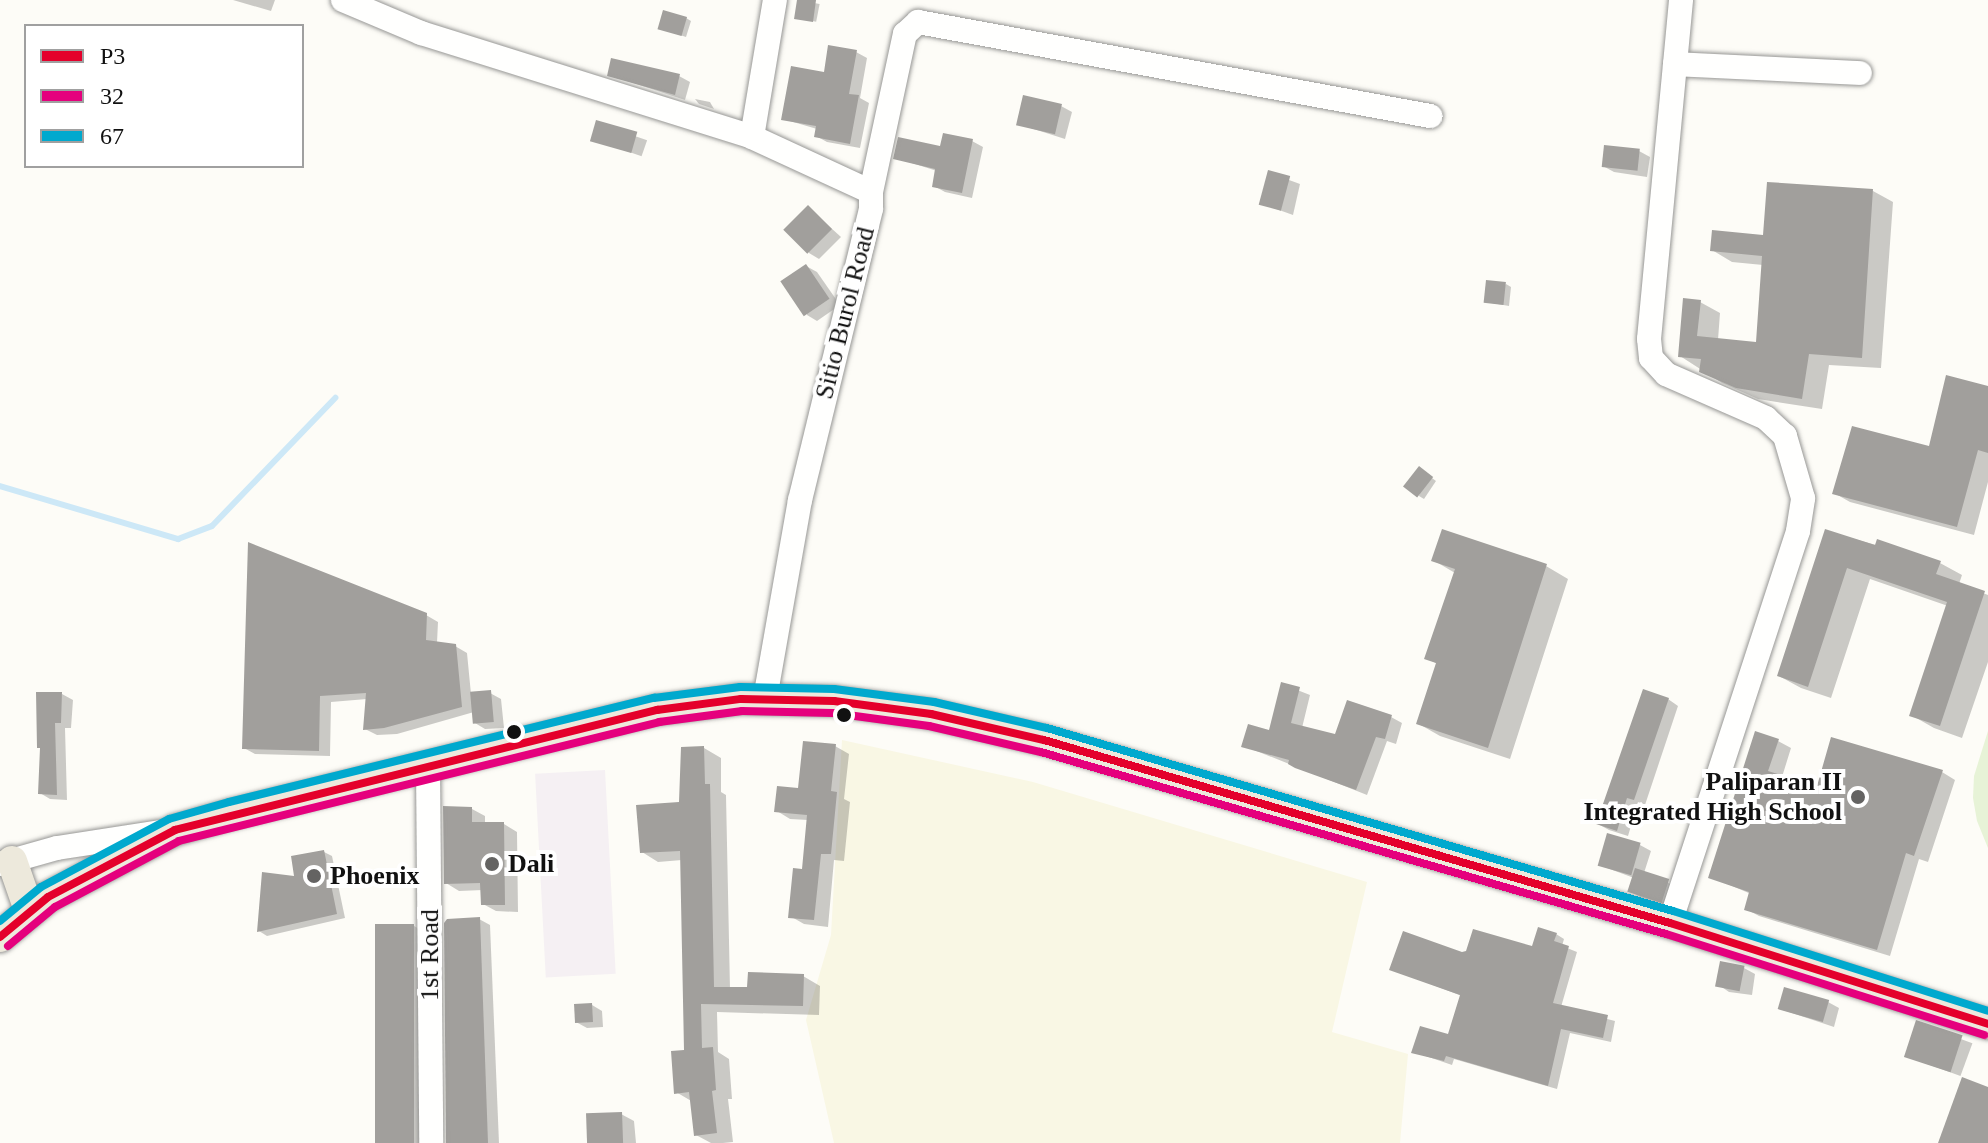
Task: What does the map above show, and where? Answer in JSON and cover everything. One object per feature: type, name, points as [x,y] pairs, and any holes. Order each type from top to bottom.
[{"type":"main road","points":[[0,937],[29,910],[175,830],[657,710],[765,699],[834,701],[931,714],[1044,740],[1670,923],[1988,1024]]},
{"type":"main road","points":[[6,862],[29,910]]},
{"type":"street","name":"Sitio Burol Road","points":[[343,0],[421,33],[752,137],[871,192],[871,209],[800,500],[765,699]]},
{"type":"street","points":[[752,137],[775,0]]},
{"type":"street","points":[[1670,923],[1794,545],[1803,498],[1785,436],[1766,418],[1666,374],[1651,358],[1649,339],[1681,0]]},
{"type":"street","points":[[871,192],[905,34],[918,22],[1430,116]]},
{"type":"street","points":[[1675,64],[1860,73]]},
{"type":"street","name":"1st Road","points":[[428,767],[431,1143]]},
{"type":"street","points":[[6,862],[57,848],[175,830]]},
{"type":"shaded area","points":[[842,740],[1033,782],[1367,882],[1332,1032],[1408,1054],[1400,1143],[834,1143],[806,1020],[831,935]]},
{"type":"shaded area","points":[[605,770],[616,974],[546,977],[535,774]]},
{"type":"green space","points":[[1988,731],[1988,848],[1977,821],[1973,798],[1974,776]]},
{"type":"building","points":[[797,0],[816,0],[813,22],[794,19]]},
{"type":"building","points":[[663,10],[687,17],[682,36],[657,29]]},
{"type":"building","points":[[828,45],[857,50],[849,94],[859,95],[850,144],[814,137],[816,126],[781,120],[791,66],[824,72]]},
{"type":"building","points":[[611,58],[680,74],[675,95],[607,76]]},
{"type":"building","points":[[1023,95],[1062,104],[1055,134],[1016,125]]},
{"type":"building","points":[[596,120],[637,132],[631,153],[590,141]]},
{"type":"building","points":[[943,133],[973,139],[962,193],[932,187],[935,169],[893,159],[898,137],[940,146]]},
{"type":"building","points":[[1604,145],[1640,149],[1638,171],[1602,167]]},
{"type":"building","points":[[1268,170],[1290,176],[1281,211],[1259,205]]},
{"type":"building","points":[[1767,182],[1873,189],[1862,358],[1809,354],[1802,399],[1736,388],[1699,372],[1701,359],[1678,357],[1683,298],[1701,300],[1697,336],[1756,342],[1762,256],[1710,251],[1712,230],[1763,235]]},
{"type":"building","points":[[808,205],[832,229],[807,254],[783,230]]},
{"type":"building","points":[[806,264],[829,299],[804,316],[780,281]]},
{"type":"building","points":[[1486,280],[1506,282],[1503,305],[1484,303]]},
{"type":"building","points":[[1946,375],[1988,386],[1988,453],[1978,450],[1957,527],[1832,494],[1852,426],[1929,446]]},
{"type":"building","points":[[1419,466],[1433,477],[1417,498],[1403,486]]},
{"type":"building","points":[[1442,529],[1547,564],[1488,748],[1416,724],[1436,663],[1424,659],[1455,569],[1431,561]]},
{"type":"building","points":[[1825,529],[1875,545],[1877,539],[1941,561],[1936,574],[1985,591],[1940,726],[1909,716],[1947,602],[1847,568],[1808,687],[1777,676]]},
{"type":"building","points":[[248,542],[427,613],[426,640],[456,644],[462,707],[384,728],[363,730],[366,693],[320,696],[319,751],[242,749]]},
{"type":"building","points":[[1281,682],[1300,687],[1291,723],[1335,734],[1347,700],[1392,715],[1385,739],[1376,737],[1356,790],[1295,768],[1288,764],[1289,760],[1241,747],[1248,724],[1269,730]]},
{"type":"building","points":[[1643,689],[1669,698],[1634,800],[1627,798],[1617,831],[1596,824]]},
{"type":"building","points":[[491,690],[494,722],[473,724],[470,692]]},
{"type":"building","points":[[36,692],[62,692],[61,723],[55,723],[57,795],[38,794],[40,748],[37,748]]},
{"type":"building","points":[[1755,731],[1779,739],[1768,771],[1817,786],[1831,737],[1943,770],[1914,856],[1906,853],[1877,950],[1744,910],[1749,892],[1708,878]]},
{"type":"building","points":[[803,741],[836,744],[831,791],[837,792],[831,854],[821,854],[814,920],[788,918],[793,868],[802,869],[807,815],[774,812],[777,786],[798,788]]},
{"type":"building","points":[[704,746],[705,784],[710,784],[714,987],[747,987],[748,972],[804,974],[803,1006],[701,1004],[702,1048],[713,1047],[716,1090],[712,1091],[717,1133],[694,1136],[689,1092],[674,1094],[671,1051],[684,1050],[680,851],[640,853],[636,805],[679,802],[681,747]]},
{"type":"building","points":[[443,806],[472,807],[472,822],[504,822],[505,905],[481,905],[480,883],[444,884]]},
{"type":"building","points":[[1607,833],[1641,843],[1631,875],[1598,866]]},
{"type":"building","points":[[324,850],[337,914],[257,932],[262,872],[294,876],[291,856]]},
{"type":"building","points":[[1635,868],[1669,879],[1662,903],[1627,892]]},
{"type":"building","points":[[480,917],[488,1143],[446,1143],[444,923],[447,919]]},
{"type":"building","points":[[375,924],[414,924],[414,1143],[375,1143]]},
{"type":"building","points":[[1538,927],[1557,933],[1554,941],[1569,946],[1553,1003],[1608,1015],[1603,1038],[1561,1029],[1548,1086],[1446,1056],[1444,1061],[1411,1053],[1420,1026],[1448,1034],[1460,995],[1389,970],[1403,931],[1462,952],[1466,951],[1473,929],[1532,946]]},
{"type":"building","points":[[1720,961],[1745,966],[1740,991],[1715,987]]},
{"type":"building","points":[[1784,987],[1829,1000],[1823,1022],[1778,1009]]},
{"type":"building","points":[[592,1003],[593,1022],[575,1023],[574,1004]]},
{"type":"building","points":[[1916,1020],[1963,1035],[1951,1072],[1904,1057]]},
{"type":"building","points":[[1962,1077],[1988,1087],[1988,1143],[1938,1143]]},
{"type":"building","points":[[622,1112],[623,1143],[587,1143],[586,1113]]},
{"type":"waterway","points":[[0,486],[178,539],[212,526],[335,398]]},
{"type":"transit line","name":"67","points":[[0,921],[41,887],[169,819],[229,802],[654,698],[740,687],[834,689],[934,702],[1047,728],[1673,911],[1988,1011]]},
{"type":"transit line","name":"P3","points":[[0,937],[48,897],[175,830],[657,710],[741,699],[834,701],[931,714],[1044,740],[1670,923],[1988,1024]]},
{"type":"transit line","name":"32","points":[[8,946],[55,907],[179,841],[659,722],[742,711],[833,713],[929,726],[1041,752],[1666,934],[1984,1035]]},
{"type":"place","name":"Paliparan II Integrated High School","points":[[1858,797]]},
{"type":"place","name":"Dali","points":[[492,864]]},
{"type":"place","name":"Phoenix","points":[[314,876]]}]
